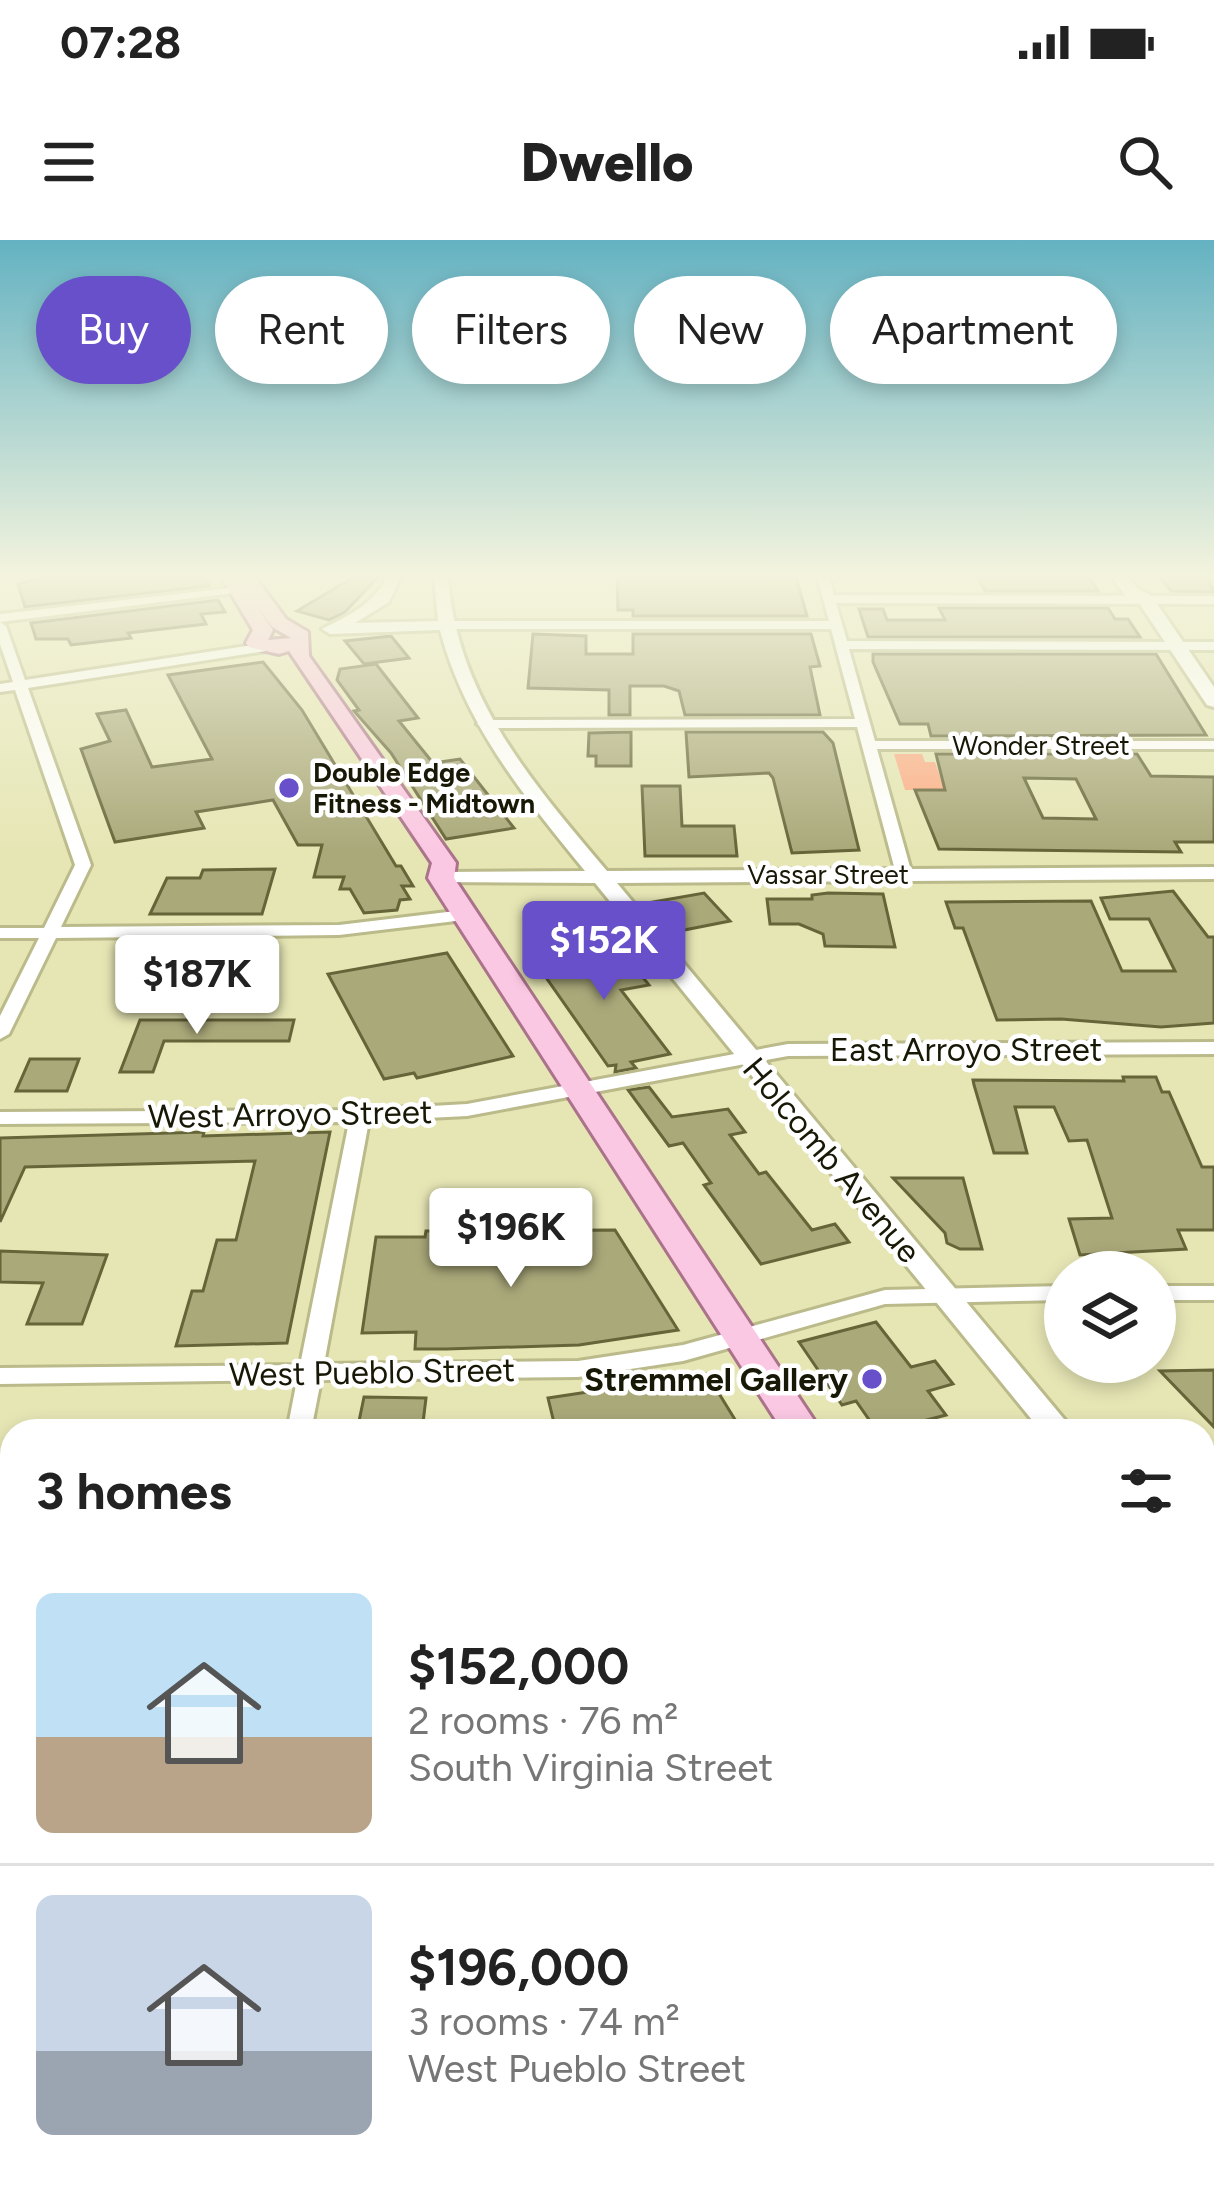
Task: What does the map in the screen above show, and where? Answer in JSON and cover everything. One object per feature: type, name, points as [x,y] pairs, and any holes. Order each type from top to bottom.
[{"type":"main road","points":[[291,668],[419,867],[441,878],[794,1419]]},
{"type":"main road","points":[[307,668],[443,863],[441,878]]},
{"type":"main road","points":[[1192,668],[1214,700]]},
{"type":"street","points":[[0,1034],[83,865],[15,668]]},
{"type":"street","points":[[0,688],[127,668]]},
{"type":"street","name":"Holcomb Avenue","points":[[463,668],[484,724],[518,778],[1048,1419]]},
{"type":"street","points":[[847,668],[904,874]]},
{"type":"street","points":[[484,724],[863,723]]},
{"type":"street","name":"Wonder Street","points":[[869,745],[1214,745]]},
{"type":"street","name":"Vassar Street","points":[[441,878],[1214,873]]},
{"type":"street","points":[[0,933],[339,930],[464,915]]},
{"type":"street","name":"East Arroyo Street","points":[[578,1091],[788,1050],[1214,1048]]},
{"type":"street","name":"West Arroyo Street","points":[[0,1118],[360,1116],[467,1110],[578,1091]]},
{"type":"street","points":[[300,1419],[360,1116]]},
{"type":"street","name":"West Pueblo Street","points":[[0,1376],[598,1367],[667,1356],[885,1297],[1044,1293]]},
{"type":"street","points":[[1176,1293],[1214,1293]]},
{"type":"shaded area","points":[[894,754],[922,754],[925,762],[935,762],[948,801],[922,790],[905,790]]},
{"type":"building","points":[[268,668],[302,710],[396,866],[401,866],[413,886],[402,886],[410,899],[400,900],[397,910],[364,913],[350,889],[340,889],[344,877],[314,877],[322,845],[298,845],[273,800],[196,812],[204,828],[115,842],[81,749],[110,741],[97,714],[126,710],[152,767],[212,759],[168,675]]},
{"type":"building","points":[[379,668],[418,718],[399,721],[433,763],[460,759],[514,828],[446,839],[391,753],[354,711],[359,710],[337,680],[340,669]]},
{"type":"building","points":[[530,668],[810,668],[820,715],[685,715],[679,691],[630,686],[630,715],[609,715],[609,690],[528,688]]},
{"type":"building","points":[[876,668],[1165,668],[1206,735],[931,736],[928,724],[900,724]]},
{"type":"building","points":[[631,732],[631,766],[596,766],[596,756],[588,756],[589,733]]},
{"type":"building","points":[[686,732],[823,732],[833,743],[859,850],[792,853],[769,773],[689,777]]},
{"type":"building","points":[[936,754],[1137,754],[1151,776],[1214,777],[1214,842],[1175,842],[1181,852],[939,849],[915,790],[945,790]],"holes":[[[1024,778],[1076,779],[1096,819],[1043,818]]]},
{"type":"building","points":[[642,786],[680,786],[682,826],[734,826],[737,856],[645,856]]},
{"type":"building","points":[[275,869],[262,914],[150,914],[167,878],[200,878],[203,870]]},
{"type":"building","points":[[1173,891],[1208,937],[1214,937],[1214,1023],[1161,1027],[1061,1019],[997,1020],[963,928],[955,928],[946,902],[1091,901],[1122,971],[1175,971],[1149,919],[1110,919],[1101,898]]},
{"type":"building","points":[[704,893],[730,921],[679,931],[653,902]]},
{"type":"building","points":[[883,894],[895,947],[825,946],[823,934],[799,924],[770,924],[767,899],[812,899],[812,895]]},
{"type":"building","points":[[605,943],[616,957],[625,955],[649,985],[621,990],[670,1054],[631,1062],[636,1068],[615,1072],[616,1065],[608,1066],[538,966],[548,964],[541,955]]},
{"type":"building","points":[[447,953],[513,1056],[417,1078],[414,1073],[384,1079],[328,974]]},
{"type":"building","points":[[140,1020],[294,1020],[289,1041],[164,1041],[153,1072],[120,1072]]},
{"type":"building","points":[[30,1059],[79,1059],[67,1091],[16,1091]]},
{"type":"building","points":[[1123,1077],[1156,1077],[1162,1092],[1169,1092],[1202,1167],[1214,1167],[1214,1230],[1178,1230],[1186,1249],[1079,1251],[1069,1219],[1112,1218],[1087,1140],[1069,1141],[1054,1107],[1015,1107],[1027,1153],[994,1153],[973,1080],[1124,1081]]},
{"type":"building","points":[[649,1087],[672,1117],[728,1109],[745,1132],[730,1135],[759,1174],[766,1172],[812,1230],[835,1224],[849,1242],[761,1264],[704,1185],[711,1183],[683,1143],[669,1146],[628,1090]]},
{"type":"building","points":[[204,1132],[203,1136],[330,1132],[287,1343],[176,1346],[192,1291],[203,1291],[217,1240],[236,1240],[255,1161],[25,1167],[0,1222],[0,1138]]},
{"type":"building","points":[[893,1178],[963,1178],[982,1249],[960,1249],[947,1243],[945,1233]]},
{"type":"building","points":[[615,1230],[678,1330],[579,1345],[446,1349],[415,1349],[416,1332],[362,1333],[376,1237],[425,1237],[426,1231]]},
{"type":"building","points":[[0,1251],[107,1255],[82,1324],[27,1324],[43,1283],[0,1282]]},
{"type":"building","name":"Stremmel Gallery","points":[[876,1322],[911,1367],[935,1361],[953,1384],[928,1391],[946,1415],[869,1419],[856,1401],[842,1405],[799,1342]]},
{"type":"building","points":[[1214,1370],[1214,1419],[1206,1419],[1172,1383],[1176,1383],[1176,1371]]},
{"type":"building","points":[[707,1374],[735,1419],[553,1419],[548,1398]]},
{"type":"building","points":[[364,1397],[426,1398],[423,1419],[359,1419]]},
{"type":"place","name":"Double Edge Fitness - Midtown","points":[[289,788]]},
{"type":"place","name":"Stremmel Gallery","points":[[872,1379]]}]
